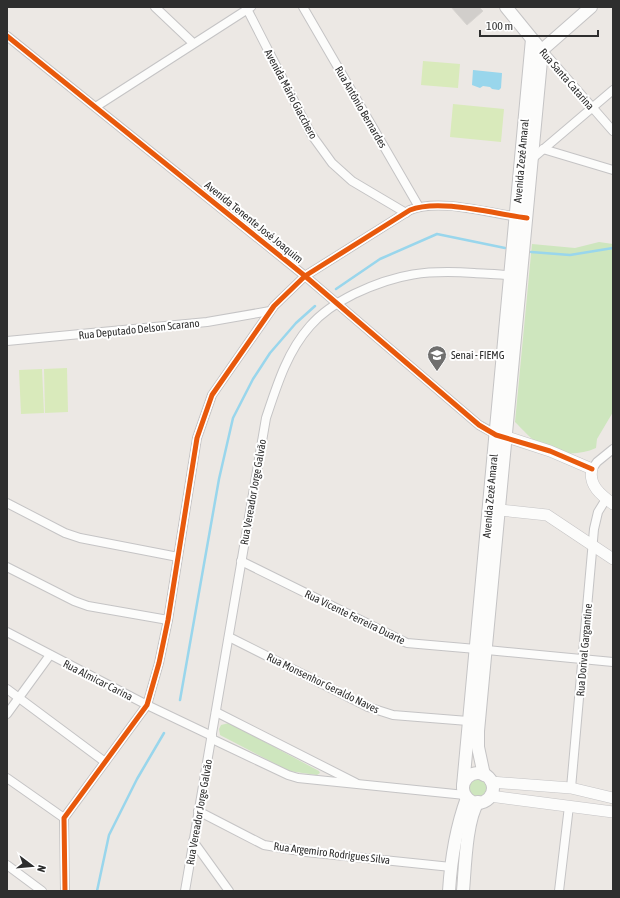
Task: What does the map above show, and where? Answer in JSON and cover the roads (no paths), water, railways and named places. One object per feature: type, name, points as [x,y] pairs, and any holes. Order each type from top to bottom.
[{"type":"main road","name":"Rua Santa Catarina","points":[[506,7],[542,50]]},
{"type":"main road","points":[[542,50],[591,7]]},
{"type":"main road","name":"Avenida Zezé Amaral","points":[[463,891],[469,830],[475,807],[468,795],[468,721],[481,650],[500,510],[501,436],[521,218],[532,39]]},
{"type":"main road","name":"Avenida Zezé Amaral","points":[[521,218],[533,158],[542,50]]},
{"type":"main road","name":"Avenida Zezé Amaral","points":[[490,796],[492,791],[478,747],[478,731],[489,504],[501,436]]},
{"type":"main road","points":[[489,504],[500,510]]},
{"type":"main road","name":"Avenida Zezé Amaral","points":[[449,891],[451,867],[460,817],[468,795],[469,776],[479,773],[488,778]]},
{"type":"main road","points":[[468,795],[484,801],[490,796]]},
{"type":"street","points":[[154,7],[193,43]]},
{"type":"street","name":"Rua Antônio Bernardes","points":[[304,7],[419,206]]},
{"type":"street","points":[[97,106],[248,8]]},
{"type":"street","name":"Avenida Mário Giacchero","points":[[248,8],[310,134],[332,163],[352,181],[406,212]]},
{"type":"street","name":"Avenida Tenente José Joaquim","points":[[7,36],[97,106],[305,276],[479,425],[501,436]]},
{"type":"street","name":"Rua Santa Catarina","points":[[542,50],[613,132]]},
{"type":"street","points":[[533,158],[613,90]]},
{"type":"street","points":[[543,149],[613,170]]},
{"type":"street","points":[[65,891],[64,818],[147,705],[160,663],[197,438],[212,395],[270,312],[305,276],[406,212],[419,206],[442,205],[521,218]]},
{"type":"street","name":"Rua Vereador Jorge Galvão","points":[[185,891],[266,418],[285,362],[310,325],[337,303],[373,285],[400,276],[445,271],[516,276]]},
{"type":"street","name":"Rua Deputado Delson Scarano","points":[[7,341],[207,322],[270,312]]},
{"type":"street","points":[[501,436],[550,451],[592,469]]},
{"type":"street","points":[[609,502],[591,481],[592,469],[597,462],[613,449]]},
{"type":"street","name":"Rua Dorival Gargantine","points":[[571,788],[593,545],[598,512],[609,502]]},
{"type":"street","points":[[7,503],[65,533],[80,538],[178,557]]},
{"type":"street","points":[[500,510],[547,515],[613,559]]},
{"type":"street","name":"Rua Vicente Ferreira Duarte","points":[[241,561],[407,643],[613,662]]},
{"type":"street","points":[[7,568],[74,602],[126,614],[168,620]]},
{"type":"street","name":"Rua Almicar Carina","points":[[7,632],[147,705],[288,775],[311,780],[468,795]]},
{"type":"street","name":"Rua Monsenhor Geraldo Naves","points":[[229,638],[368,707],[393,715],[468,721]]},
{"type":"street","points":[[7,714],[50,655]]},
{"type":"street","points":[[7,689],[105,762]]},
{"type":"street","name":"Rua Almicar Carina","points":[[216,712],[360,785]]},
{"type":"street","points":[[7,778],[64,818]]},
{"type":"street","points":[[488,778],[571,788],[613,798]]},
{"type":"street","points":[[490,796],[613,812]]},
{"type":"street","points":[[559,891],[569,806]]},
{"type":"street","name":"Rua Argemiro Rodrigues Silva","points":[[198,811],[264,845],[306,852],[451,867]]},
{"type":"street","points":[[193,841],[228,891]]},
{"type":"street","points":[[7,865],[42,891]]},
{"type":"water","points":[[473,70],[502,73],[501,88],[499,90],[483,86],[480,88],[472,85]]},
{"type":"waterway","points":[[336,289],[380,259],[437,234],[505,248]]},
{"type":"waterway","points":[[531,252],[570,255],[613,248]]},
{"type":"waterway","points":[[180,700],[219,479],[233,418],[253,379],[270,353],[296,323],[315,306]]},
{"type":"waterway","points":[[97,891],[109,835],[137,779],[164,733]]},
{"type":"place","name":"Senai - FIEMG","points":[[437,372]]}]
